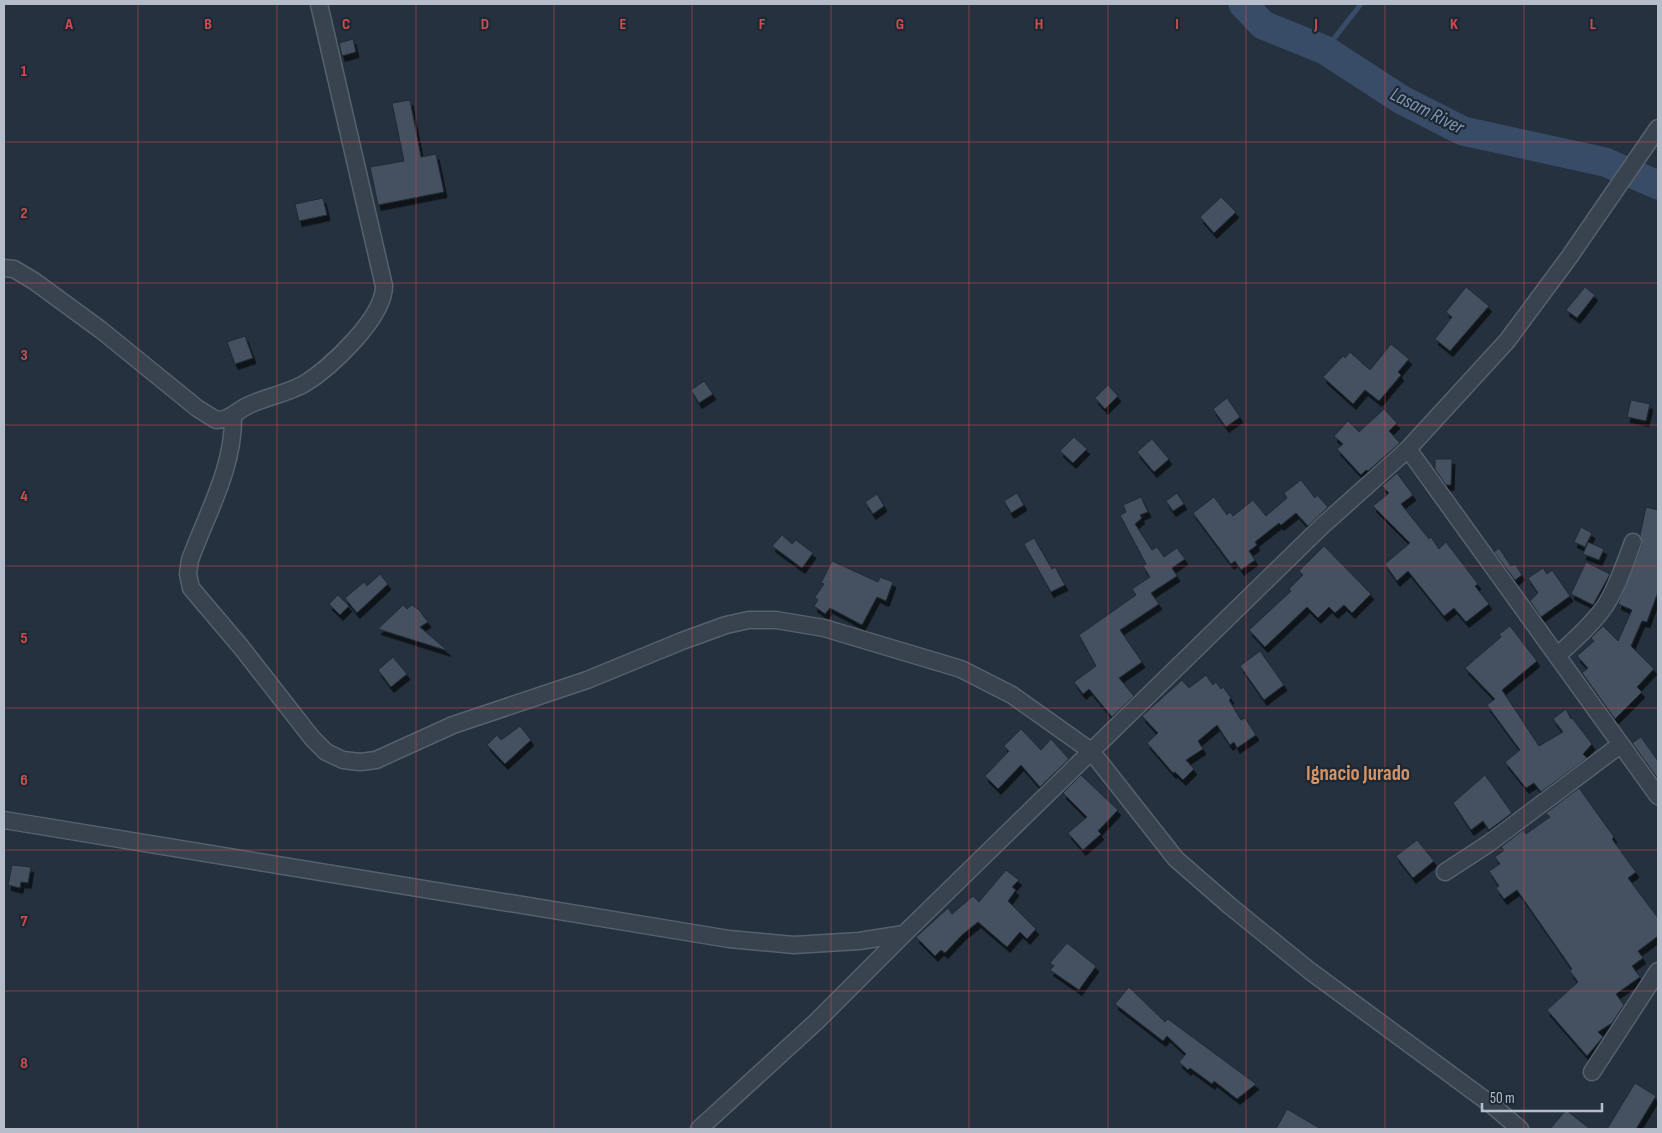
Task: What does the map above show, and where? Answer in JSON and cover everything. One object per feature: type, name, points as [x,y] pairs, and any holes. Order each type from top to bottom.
[{"type":"street","points":[[4,268],[14,269],[72,308],[197,408],[216,420],[233,416],[245,407],[302,385],[321,372],[368,324],[384,295],[382,270],[352,151],[319,4]]},
{"type":"street","points":[[699,1129],[818,1021],[904,934],[1322,526],[1408,449],[1507,341],[1570,256],[1658,128]]},
{"type":"street","points":[[233,416],[231,451],[190,560],[188,574],[191,588],[241,646],[312,738],[326,752],[343,760],[360,762],[376,760],[462,722],[587,680],[691,638],[749,620],[776,620],[824,628],[961,670],[1012,695],[1091,751],[1176,859],[1310,971],[1485,1099],[1520,1129]]},
{"type":"street","points":[[1408,449],[1658,796]]},
{"type":"street","points":[[1557,656],[1583,632],[1605,606],[1618,581],[1633,542]]},
{"type":"street","points":[[1445,872],[1488,844],[1620,745]]},
{"type":"street","points":[[4,820],[729,939],[794,944],[859,941],[904,934]]},
{"type":"street","points":[[1592,1072],[1658,972]]},
{"type":"building","points":[[353,39],[356,52],[342,56],[339,43]]},
{"type":"building","points":[[410,100],[421,157],[436,154],[444,192],[378,205],[370,167],[404,161],[392,103]]},
{"type":"building","points":[[1221,197],[1236,212],[1214,233],[1200,217]]},
{"type":"building","points":[[323,198],[327,215],[299,221],[295,204]]},
{"type":"building","points":[[1466,287],[1489,306],[1450,351],[1435,339],[1452,317],[1446,312]]},
{"type":"building","points":[[1585,287],[1595,295],[1577,318],[1566,310]]},
{"type":"building","points":[[245,336],[253,358],[235,364],[227,342]]},
{"type":"building","points":[[1391,344],[1409,359],[1398,372],[1401,375],[1379,401],[1365,390],[1353,404],[1323,377],[1343,356],[1345,358],[1350,352],[1370,370]]},
{"type":"building","points":[[704,381],[713,394],[699,403],[691,390]]},
{"type":"building","points":[[1108,385],[1118,396],[1105,409],[1095,398]]},
{"type":"building","points":[[1227,398],[1240,417],[1226,427],[1213,409]]},
{"type":"building","points":[[1631,400],[1650,404],[1646,421],[1627,417]]},
{"type":"building","points":[[1384,409],[1397,423],[1389,431],[1400,443],[1361,475],[1337,449],[1343,444],[1334,436],[1348,421],[1359,432]]},
{"type":"building","points":[[1074,437],[1087,449],[1073,463],[1060,451]]},
{"type":"building","points":[[1152,439],[1169,459],[1154,472],[1137,452]]},
{"type":"building","points":[[1435,459],[1452,459],[1451,485],[1446,485],[1435,469]]},
{"type":"building","points":[[1397,473],[1413,495],[1401,504],[1429,539],[1431,537],[1439,549],[1446,542],[1478,584],[1475,586],[1489,604],[1466,622],[1454,608],[1444,616],[1408,571],[1397,581],[1385,564],[1410,543],[1373,506],[1389,493],[1382,486]]},
{"type":"building","points":[[1301,480],[1315,498],[1317,495],[1328,507],[1308,526],[1296,513],[1281,525],[1279,523],[1255,542],[1257,545],[1249,551],[1255,560],[1241,570],[1235,561],[1231,564],[1193,513],[1214,497],[1227,515],[1230,512],[1233,516],[1253,500],[1266,516],[1287,498],[1284,493]]},
{"type":"building","points":[[1017,493],[1024,505],[1011,513],[1004,501]]},
{"type":"building","points":[[1177,493],[1184,504],[1173,511],[1166,501]]},
{"type":"building","points":[[877,494],[884,506],[873,514],[865,502]]},
{"type":"building","points":[[1141,497],[1148,512],[1140,515],[1142,518],[1135,524],[1152,550],[1157,547],[1164,557],[1177,548],[1185,559],[1172,568],[1177,576],[1151,593],[1159,604],[1120,630],[1142,662],[1119,678],[1134,696],[1112,717],[1089,689],[1083,694],[1074,682],[1096,666],[1079,635],[1136,595],[1132,589],[1150,577],[1143,566],[1146,564],[1120,515],[1126,512],[1123,505]]},
{"type":"building","points":[[1646,507],[1658,510],[1658,592],[1647,622],[1642,621],[1631,646],[1654,669],[1637,687],[1642,692],[1615,719],[1582,673],[1588,668],[1577,656],[1594,641],[1591,638],[1603,626],[1618,641],[1632,610],[1618,604],[1642,545],[1640,535]]},
{"type":"building","points":[[1581,527],[1592,533],[1585,547],[1574,542]]},
{"type":"building","points":[[782,535],[792,544],[796,540],[813,553],[802,568],[772,546]]},
{"type":"building","points":[[1034,538],[1052,569],[1055,567],[1065,585],[1051,592],[1024,544]]},
{"type":"building","points":[[1588,542],[1604,549],[1599,560],[1583,554]]},
{"type":"building","points":[[1324,546],[1371,594],[1352,613],[1344,605],[1335,613],[1329,607],[1318,618],[1307,607],[1265,647],[1249,630],[1291,591],[1289,589],[1303,575],[1299,571]]},
{"type":"building","points":[[1499,548],[1511,566],[1515,564],[1522,575],[1515,580],[1494,552]]},
{"type":"building","points":[[832,561],[878,582],[880,577],[893,582],[886,601],[877,597],[862,625],[830,608],[825,614],[814,606],[818,600],[815,597],[824,584],[821,583]]},
{"type":"building","points":[[1586,562],[1610,574],[1593,605],[1571,594]]},
{"type":"building","points":[[1543,568],[1547,574],[1552,570],[1570,596],[1541,617],[1530,601],[1538,593],[1528,578]]},
{"type":"building","points":[[380,574],[388,584],[357,613],[345,598],[364,582],[367,586]]},
{"type":"building","points":[[338,595],[349,606],[340,615],[329,604]]},
{"type":"building","points":[[403,605],[407,609],[412,605],[419,610],[428,622],[420,627],[448,651],[378,629]]},
{"type":"building","points":[[1510,626],[1537,661],[1502,690],[1539,746],[1563,732],[1553,719],[1566,709],[1571,719],[1592,744],[1583,754],[1587,758],[1541,792],[1534,783],[1526,788],[1505,762],[1520,750],[1487,705],[1495,699],[1465,668],[1501,637],[1499,634]]},
{"type":"building","points":[[1260,651],[1284,685],[1264,700],[1240,666]]},
{"type":"building","points":[[393,657],[407,674],[391,687],[378,670]]},
{"type":"building","points":[[1206,675],[1213,685],[1216,682],[1221,689],[1223,687],[1231,698],[1229,700],[1241,720],[1245,718],[1256,735],[1237,748],[1234,742],[1230,745],[1217,725],[1198,741],[1203,749],[1186,760],[1194,769],[1183,780],[1175,772],[1173,773],[1147,743],[1158,733],[1142,716],[1182,680],[1189,688]]},
{"type":"building","points":[[520,726],[531,740],[505,764],[487,745],[497,735],[501,740]]},
{"type":"building","points":[[1021,729],[1041,750],[1051,739],[1069,759],[1040,787],[1021,765],[998,789],[985,776],[1009,751],[1004,746]]},
{"type":"building","points":[[1641,737],[1658,761],[1658,779],[1632,743]]},
{"type":"building","points":[[1081,775],[1118,810],[1098,831],[1101,834],[1083,850],[1068,833],[1087,817],[1063,793]]},
{"type":"building","points":[[1485,775],[1512,813],[1489,830],[1483,821],[1471,830],[1453,803]]},
{"type":"building","points":[[1579,788],[1636,872],[1628,878],[1658,918],[1658,936],[1638,951],[1643,958],[1632,966],[1640,977],[1616,994],[1624,1005],[1612,1023],[1598,1032],[1603,1037],[1587,1056],[1547,1010],[1578,982],[1570,971],[1572,969],[1517,890],[1504,899],[1496,888],[1499,886],[1489,871],[1500,864],[1495,857],[1504,850],[1501,847],[1523,830],[1526,834],[1550,817],[1546,813]]},
{"type":"building","points":[[1417,840],[1434,861],[1413,878],[1396,856]]},
{"type":"building","points":[[12,865],[31,867],[28,883],[21,882],[20,888],[8,885]]},
{"type":"building","points":[[1006,870],[1019,880],[1012,887],[1016,890],[1008,901],[1036,929],[1027,939],[1020,932],[1007,947],[978,922],[945,953],[941,950],[935,956],[916,937],[948,908],[952,914],[973,896],[979,902]]},
{"type":"building","points":[[1067,943],[1096,966],[1079,990],[1050,970],[1054,966],[1050,963]]},
{"type":"building","points":[[1129,987],[1165,1022],[1168,1019],[1256,1084],[1237,1099],[1214,1081],[1212,1084],[1190,1068],[1188,1070],[1179,1062],[1186,1054],[1167,1036],[1163,1041],[1115,1004]]},
{"type":"building","points":[[1635,1083],[1656,1096],[1636,1129],[1607,1129]]},
{"type":"building","points":[[1287,1109],[1321,1129],[1276,1129]]},
{"type":"building","points":[[1566,1110],[1590,1129],[1550,1129]]},
{"type":"waterway","name":"Lasam River","points":[[1243,4],[1263,25],[1325,50],[1402,100],[1463,131],[1605,162],[1658,185]]},
{"type":"waterway","points":[[1325,50],[1361,4]]},
{"type":"district","name":"Ignacio Jurado","points":[[1358,773]]}]
